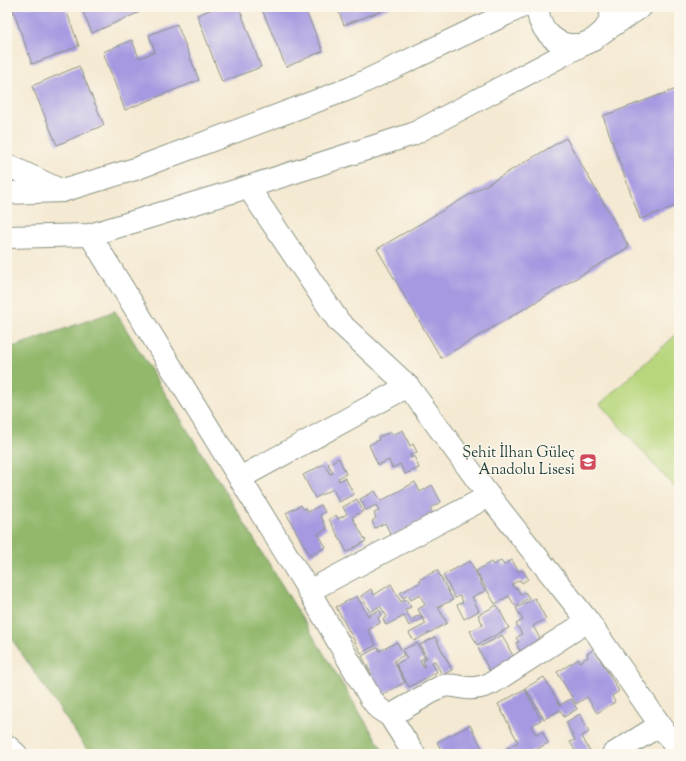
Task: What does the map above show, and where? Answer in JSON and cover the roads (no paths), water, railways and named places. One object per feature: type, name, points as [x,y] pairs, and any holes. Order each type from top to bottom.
[{"type":"street","points":[[7,193],[62,190],[135,169],[351,88],[521,7]]},
{"type":"street","points":[[538,7],[540,22],[547,33],[557,41],[569,45],[582,45]]},
{"type":"street","points":[[604,31],[610,21],[612,7]]},
{"type":"street","points":[[7,237],[90,235],[413,134],[593,40],[641,7]]},
{"type":"street","points":[[7,165],[62,190]]},
{"type":"street","points":[[248,186],[339,322],[408,386],[490,496],[588,621],[679,752]]},
{"type":"street","points":[[90,235],[309,591],[370,697],[378,708],[390,716],[414,754]]},
{"type":"street","points":[[240,478],[408,386]]},
{"type":"street","points":[[309,591],[490,496]]},
{"type":"street","points":[[390,716],[442,686],[449,684],[464,688],[475,688],[492,683],[588,621]]},
{"type":"street","points":[[613,754],[660,725]]},
{"type":"street","points":[[7,746],[16,754]]},
{"type":"place","name":"Şehit İlhan Güleç Anadolu Lisesi","points":[[588,462]]}]
